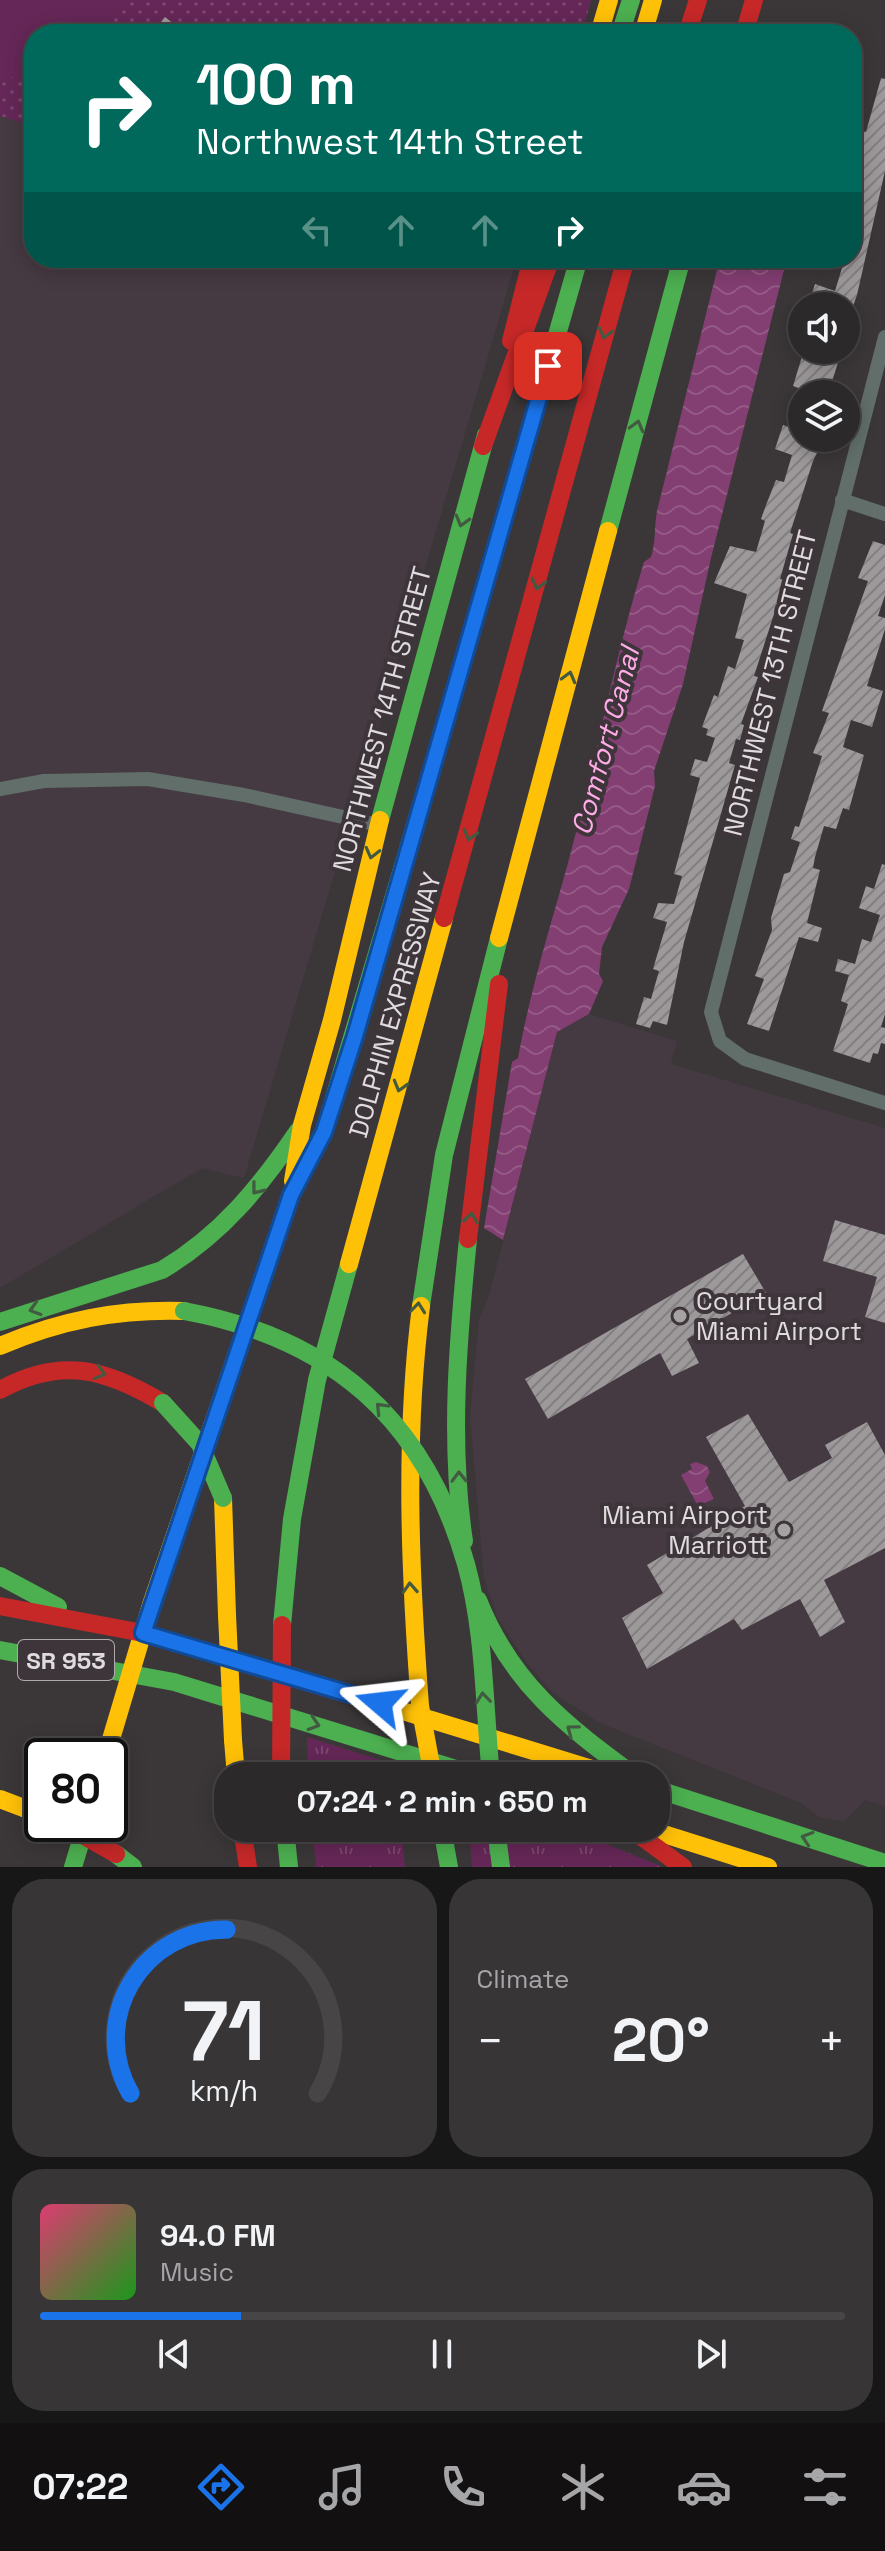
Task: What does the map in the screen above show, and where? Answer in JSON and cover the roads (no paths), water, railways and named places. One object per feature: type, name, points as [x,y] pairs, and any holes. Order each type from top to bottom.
[{"type":"main road","points":[[602,24],[609,0]]},
{"type":"main road","points":[[623,24],[631,0]]},
{"type":"main road","points":[[646,24],[653,0]]},
{"type":"main road","points":[[690,24],[698,0]]},
{"type":"main road","points":[[747,24],[754,0]]},
{"type":"main road","name":"NORTHWEST 14TH STREET","points":[[291,1195],[302,1125],[332,1020],[379,825],[529,268]]},
{"type":"main road","points":[[483,446],[547,268]]},
{"type":"main road","name":"NORTHWEST 14TH STREET","points":[[111,1738],[143,1633],[291,1195],[324,1132],[355,1036],[576,268]]},
{"type":"main road","name":"DOLPHIN EXPRESSWAY","points":[[281,1762],[282,1625],[292,1519],[317,1380],[450,908],[623,268]]},
{"type":"main road","points":[[423,1762],[410,1587],[408,1471],[420,1293],[451,1117],[679,268]]},
{"type":"main road","points":[[507,909],[462,1280],[457,1378],[459,1516],[482,1611],[507,1662],[556,1718],[616,1762]]},
{"type":"main road","points":[[0,1322],[150,1274],[183,1259],[230,1221],[302,1125]]},
{"type":"main road","points":[[0,1346],[50,1325],[96,1313],[184,1311],[251,1326],[317,1356],[373,1399],[414,1447],[449,1511],[467,1569],[489,1762]]},
{"type":"main road","points":[[0,1390],[37,1372],[81,1368],[125,1381],[163,1403],[200,1444],[223,1498],[235,1762]]},
{"type":"main road","points":[[0,1576],[89,1622]]},
{"type":"main road","name":"SR 953","points":[[0,1606],[143,1633],[569,1762]]},
{"type":"main road","name":"SR 953","points":[[0,1650],[131,1672],[227,1697],[434,1762]]},
{"type":"main road","points":[[420,1706],[430,1762]]},
{"type":"main road","points":[[670,1794],[885,1863]]},
{"type":"main road","points":[[0,1799],[24,1808]]},
{"type":"main road","points":[[670,1836],[768,1867]]},
{"type":"main road","points":[[73,1867],[81,1842]]},
{"type":"main road","points":[[95,1842],[133,1867]]},
{"type":"main road","points":[[244,1842],[248,1867]]},
{"type":"main road","points":[[286,1842],[289,1867]]},
{"type":"main road","points":[[430,1842],[432,1867]]},
{"type":"main road","points":[[445,1842],[449,1867]]},
{"type":"main road","points":[[498,1842],[501,1867]]},
{"type":"main road","points":[[649,1842],[683,1867]]},
{"type":"street","name":"NORTHWEST 13TH STREET","points":[[885,337],[714,996],[712,1022],[720,1041],[735,1053],[758,1064],[885,1103]]},
{"type":"street","points":[[842,500],[885,514]]},
{"type":"street","points":[[0,789],[44,781],[148,779],[244,795],[379,825]]},
{"type":"water","name":"Comfort Canal","points":[[718,268],[784,268],[711,558],[683,684],[654,771],[655,786],[629,889],[602,947],[599,974],[603,981],[589,1014],[557,1032],[503,1240],[484,1228],[512,1062],[518,1058],[534,984],[578,825],[633,599],[644,562],[653,551],[657,511]]},
{"type":"water","points":[[696,1462],[707,1466],[710,1472],[705,1481],[714,1499],[698,1506],[681,1475],[692,1469],[690,1464]]},
{"type":"place","name":"Courtyard Miami Airport","points":[[680,1316]]},
{"type":"place","name":"Miami Airport Marriott","points":[[784,1530]]}]
